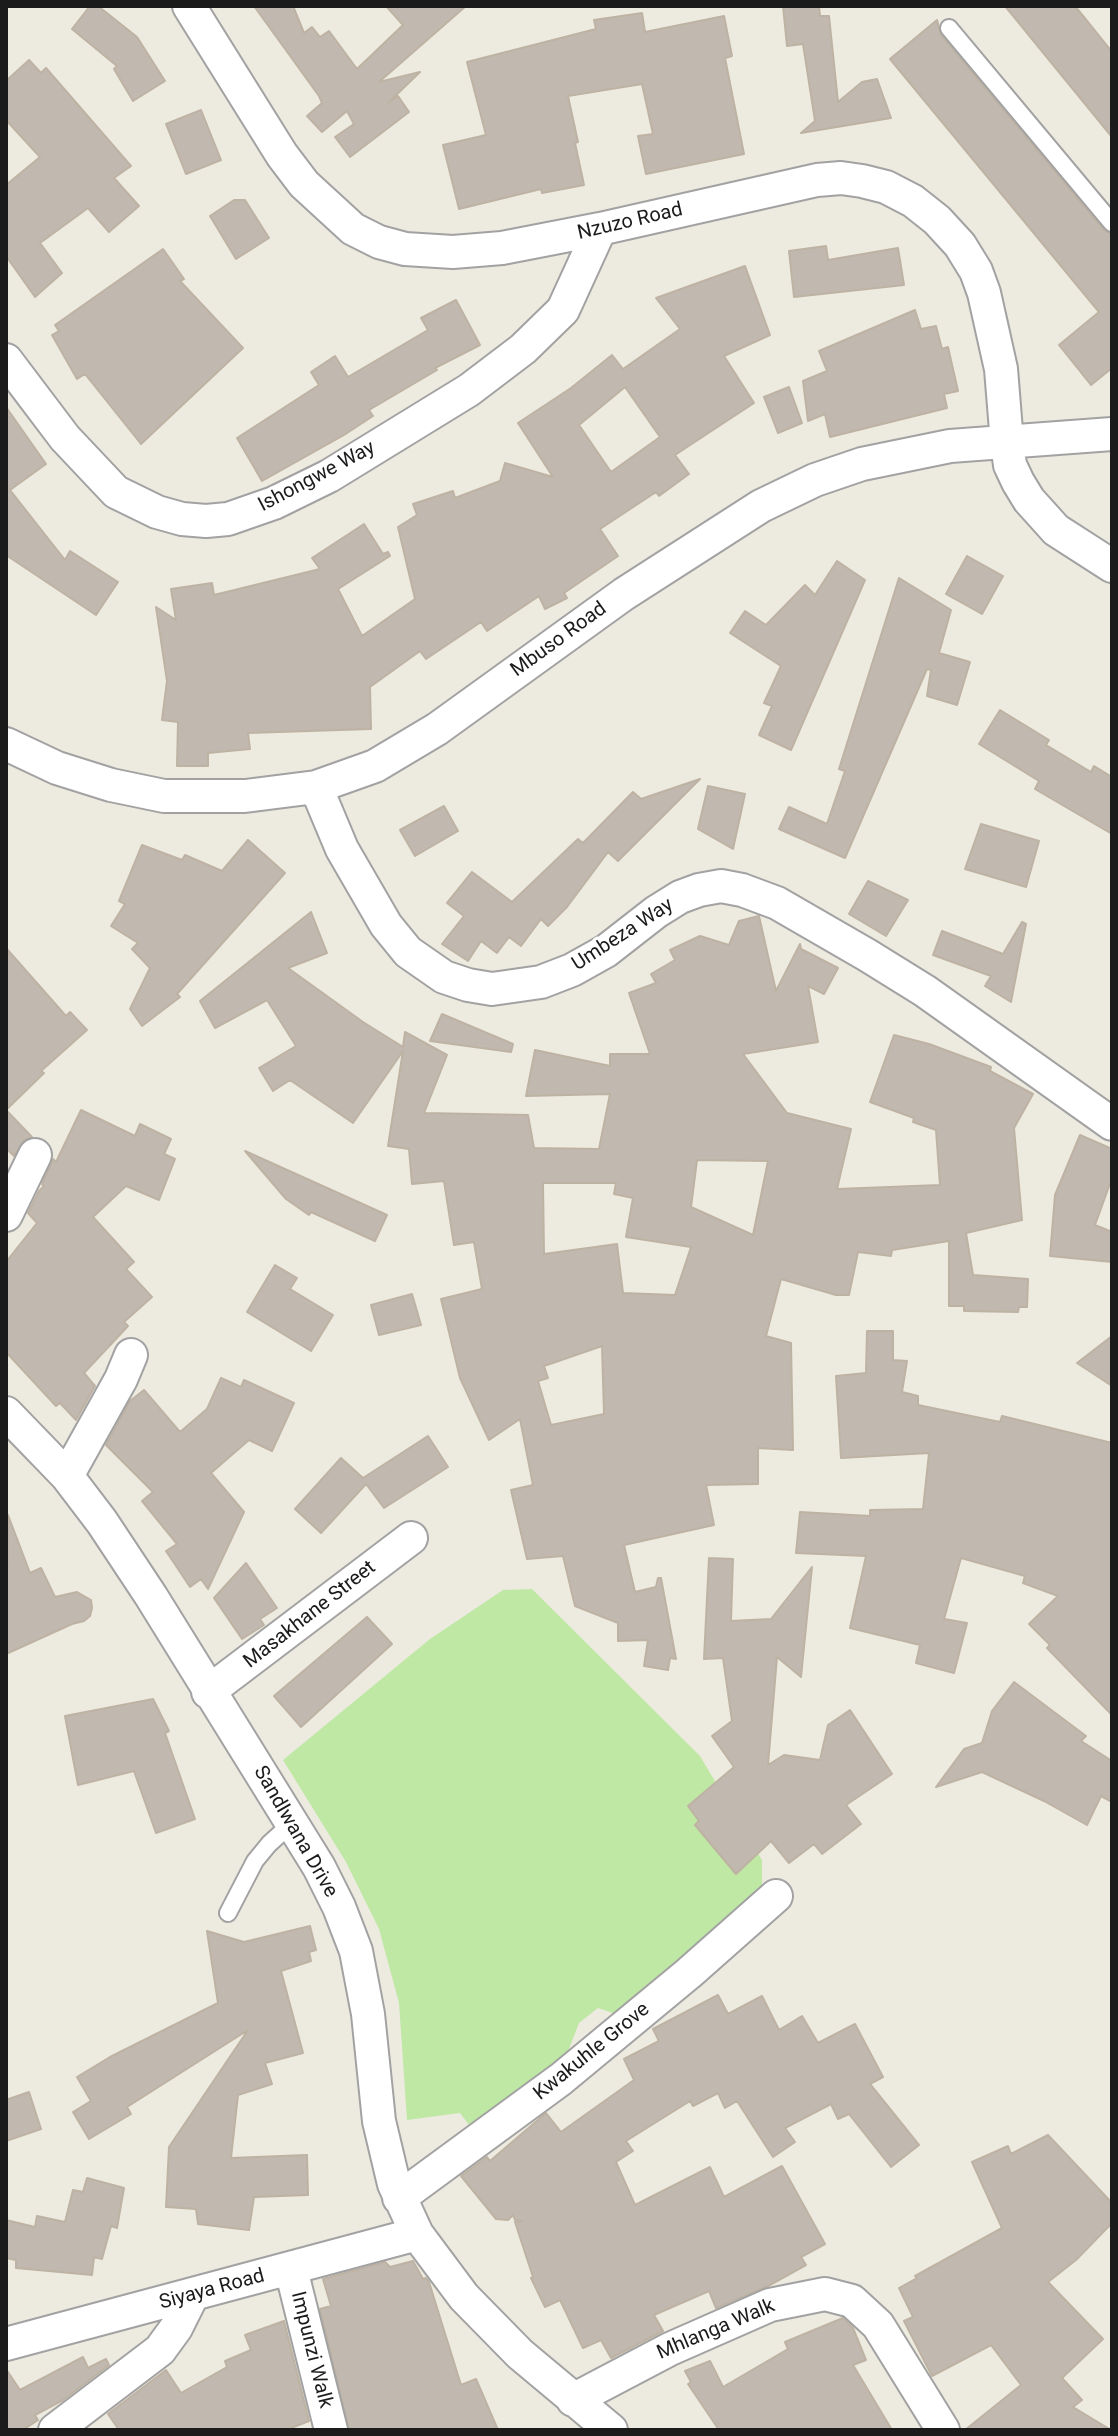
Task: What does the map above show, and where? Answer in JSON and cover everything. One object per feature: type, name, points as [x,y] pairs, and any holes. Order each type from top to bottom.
[{"type":"street","name":"Nzuzo Road","points":[[189,6],[282,155],[304,184],[353,229],[379,242],[405,249],[453,252],[502,248],[817,180],[841,178],[886,187],[913,201],[937,220],[960,245],[976,271],[1001,369],[1010,465],[1018,482],[1044,519],[1080,547],[1112,566]]},
{"type":"street","name":"Ishongwe Way","points":[[6,360],[65,438],[116,492],[157,512],[182,519],[228,519],[274,503],[329,476],[469,390],[523,349],[563,310],[600,229]]},
{"type":"street","name":"Mbuso Road","points":[[6,744],[57,768],[111,785],[164,796],[245,796],[316,787],[375,766],[437,729],[624,594],[761,506],[815,480],[862,464],[950,446],[1112,434]]},
{"type":"street","name":"Umbeza Way","points":[[316,787],[342,849],[386,925],[408,952],[444,977],[492,989],[541,982],[572,970],[606,951],[680,897],[721,886],[742,890],[789,910],[902,977],[1112,1124]]},
{"type":"street","points":[[6,1215],[35,1155]]},
{"type":"street","points":[[67,1476],[115,1391],[131,1355]]},
{"type":"street","name":"Sandlwana Drive","points":[[6,1413],[67,1476],[151,1596],[292,1823],[339,1907],[356,1951],[368,2014],[379,2121],[399,2198],[417,2234],[464,2297],[520,2354],[611,2430]]},
{"type":"street","name":"Masakhane Street","points":[[208,1692],[411,1538]]},
{"type":"street","name":"Kwakuhle Grove","points":[[399,2198],[561,2079],[776,1896]]},
{"type":"street","name":"Siyaya Road","points":[[6,2344],[417,2234]]},
{"type":"street","name":"Impunzi Walk","points":[[291,2269],[331,2430]]},
{"type":"street","name":"Mhlanga Walk","points":[[573,2400],[670,2349],[759,2310],[802,2297],[825,2294],[852,2301],[878,2325],[943,2430]]},
{"type":"street","points":[[55,2430],[160,2350],[176,2328],[192,2296]]},
{"type":"lane","points":[[949,28],[1112,223]]},
{"type":"lane","points":[[228,1913],[255,1861],[292,1823]]},
{"type":"green space","points":[[532,1589],[700,1756],[762,1860],[762,1892],[618,2015],[598,2008],[579,2023],[565,2059],[472,2129],[460,2113],[407,2120],[399,2003],[379,1929],[346,1862],[283,1760],[430,1639],[503,1590]]},
{"type":"building","points":[[90,6],[98,6],[137,37],[165,81],[133,101],[114,69],[117,66],[72,29]]},
{"type":"building","points":[[254,6],[293,6],[304,33],[312,27],[320,37],[329,31],[357,69],[403,25],[386,6],[466,6],[379,82],[420,72],[388,103],[398,96],[409,112],[350,157],[335,137],[354,124],[347,111],[322,132],[307,116],[322,103],[319,96]]},
{"type":"building","points":[[783,6],[819,6],[820,16],[829,16],[838,102],[862,82],[877,79],[891,118],[801,133],[815,121],[803,44],[787,46]]},
{"type":"building","points":[[1005,6],[1075,6],[1112,52],[1112,137]]},
{"type":"building","points":[[642,13],[645,32],[724,16],[732,56],[725,58],[744,154],[646,174],[638,136],[653,134],[642,84],[568,96],[584,185],[542,193],[541,189],[459,209],[443,145],[486,135],[467,62],[596,29],[594,20]]},
{"type":"building","points":[[937,20],[941,35],[1104,230],[1112,234],[1112,368],[1091,385],[1059,345],[1099,312],[890,59]]},
{"type":"building","points":[[29,60],[41,73],[46,68],[131,166],[114,178],[139,206],[109,232],[88,208],[40,243],[62,273],[35,297],[6,256],[6,185],[40,157],[6,120],[6,81]]},
{"type":"building","points":[[201,110],[221,160],[186,174],[166,124]]},
{"type":"building","points":[[234,200],[245,200],[269,238],[236,259],[210,216]]},
{"type":"building","points":[[826,246],[828,260],[898,248],[904,285],[794,297],[789,251]]},
{"type":"building","points":[[163,249],[184,279],[180,281],[243,348],[141,444],[85,374],[77,379],[52,335],[59,331],[55,325]]},
{"type":"building","points":[[745,266],[770,335],[724,356],[754,403],[675,455],[689,474],[659,496],[656,492],[600,529],[618,556],[564,593],[567,598],[545,609],[539,596],[487,631],[481,622],[426,659],[420,651],[370,687],[371,729],[248,733],[250,749],[208,753],[208,766],[177,766],[178,722],[162,720],[167,681],[156,607],[176,620],[171,589],[212,583],[214,595],[320,569],[312,558],[364,524],[383,554],[388,552],[390,556],[338,589],[362,636],[415,599],[398,527],[417,515],[413,504],[453,491],[455,498],[500,481],[505,463],[553,477],[518,423],[571,388],[612,355],[623,369],[680,329],[656,298]],"holes":[[[625,387],[660,437],[611,472],[579,425]]]},
{"type":"building","points":[[456,300],[480,345],[435,368],[437,370],[369,410],[373,416],[344,435],[262,481],[237,438],[319,385],[311,372],[335,356],[348,377],[428,330],[421,318]]},
{"type":"building","points":[[915,310],[921,329],[936,326],[942,349],[948,347],[958,391],[944,394],[947,408],[830,437],[825,414],[808,421],[803,381],[827,371],[819,351]]},
{"type":"building","points":[[789,387],[802,423],[778,433],[764,397]]},
{"type":"building","points":[[6,407],[46,464],[10,490],[65,560],[70,551],[118,582],[96,615],[6,555]]},
{"type":"building","points":[[967,556],[1003,576],[982,614],[946,594]]},
{"type":"building","points":[[837,561],[865,580],[791,750],[759,735],[772,706],[764,703],[781,666],[730,633],[745,611],[766,625],[805,585],[815,595]]},
{"type":"building","points":[[899,578],[951,610],[939,653],[970,662],[957,705],[927,696],[931,670],[927,669],[845,858],[779,829],[789,807],[827,824],[845,771],[839,769]]},
{"type":"building","points":[[1000,710],[1049,740],[1046,745],[1091,772],[1094,766],[1112,777],[1112,834],[1035,789],[1039,781],[979,744]]},
{"type":"building","points":[[700,779],[618,861],[608,852],[567,907],[548,926],[541,919],[521,946],[509,937],[497,953],[481,941],[468,961],[442,944],[464,916],[447,903],[472,872],[512,902],[578,839],[583,843],[633,792],[641,799]]},
{"type":"building","points":[[708,786],[745,794],[733,849],[698,829]]},
{"type":"building","points":[[444,806],[458,831],[415,856],[400,830]]},
{"type":"building","points":[[981,824],[1039,841],[1026,887],[965,869]]},
{"type":"building","points":[[248,840],[285,873],[177,994],[180,997],[142,1026],[130,1009],[150,968],[132,949],[138,943],[111,926],[125,904],[119,901],[142,845],[182,860],[185,855],[222,871]]},
{"type":"building","points":[[868,881],[908,900],[886,936],[849,914]]},
{"type":"building","points":[[311,912],[327,953],[288,968],[403,1047],[405,1032],[447,1055],[424,1113],[528,1115],[534,1148],[599,1149],[610,1094],[526,1096],[535,1050],[610,1066],[610,1054],[650,1054],[629,993],[656,983],[651,974],[675,960],[670,950],[700,936],[729,945],[739,921],[759,916],[776,991],[800,944],[801,949],[838,968],[824,994],[808,986],[818,1042],[743,1054],[787,1113],[851,1129],[837,1189],[940,1185],[936,1130],[913,1122],[914,1118],[870,1102],[894,1035],[929,1044],[991,1067],[990,1071],[1033,1094],[1014,1128],[1022,1220],[966,1233],[973,1275],[1028,1279],[1027,1307],[1019,1307],[1018,1312],[964,1311],[964,1306],[949,1306],[949,1241],[892,1250],[891,1256],[858,1252],[849,1295],[836,1295],[781,1279],[766,1336],[791,1343],[793,1450],[758,1448],[758,1484],[706,1485],[714,1525],[624,1545],[635,1592],[656,1587],[658,1578],[661,1578],[676,1659],[670,1658],[668,1670],[644,1666],[648,1640],[618,1641],[618,1623],[575,1606],[563,1556],[527,1559],[511,1490],[533,1485],[520,1419],[489,1440],[460,1378],[441,1299],[482,1289],[474,1242],[454,1245],[444,1181],[412,1184],[409,1149],[388,1146],[403,1051],[353,1123],[290,1080],[273,1091],[259,1068],[296,1046],[267,1000],[215,1028],[200,1001]],"holes":[[[697,1160],[768,1161],[753,1235],[691,1207]],[[543,1183],[616,1183],[614,1194],[633,1198],[626,1237],[691,1247],[675,1295],[623,1293],[617,1244],[544,1254]],[[602,1346],[604,1414],[551,1425],[538,1381],[548,1378],[544,1366]]]},
{"type":"building","points":[[1022,922],[1026,924],[1011,1002],[985,986],[991,976],[933,955],[942,931],[1003,954]]},
{"type":"building","points":[[6,948],[66,1016],[70,1012],[87,1030],[41,1071],[44,1073],[6,1110]]},
{"type":"building","points":[[442,1014],[513,1044],[511,1052],[430,1041]]},
{"type":"building","points":[[6,1110],[32,1137],[24,1140],[14,1156],[6,1148]]},
{"type":"building","points":[[81,1110],[135,1136],[140,1124],[171,1139],[164,1154],[175,1159],[159,1200],[126,1186],[93,1217],[134,1262],[126,1269],[152,1297],[124,1322],[128,1326],[84,1373],[95,1386],[76,1420],[60,1403],[56,1406],[6,1352],[6,1262],[37,1223],[28,1213],[44,1186],[42,1184],[53,1159],[56,1162]]},
{"type":"building","points":[[1080,1135],[1112,1149],[1112,1178],[1095,1225],[1112,1232],[1112,1262],[1050,1256],[1055,1195]]},
{"type":"building","points":[[245,1151],[387,1215],[375,1241],[311,1212],[309,1215],[286,1199]]},
{"type":"building","points":[[275,1265],[297,1278],[290,1289],[333,1315],[311,1351],[247,1312]]},
{"type":"building","points":[[412,1294],[421,1325],[379,1335],[371,1305]]},
{"type":"building","points":[[867,1331],[893,1331],[893,1360],[907,1361],[902,1392],[918,1396],[918,1405],[1000,1422],[1002,1416],[1112,1443],[1112,1715],[1047,1648],[1050,1645],[1029,1624],[1058,1596],[1023,1583],[1025,1576],[961,1558],[944,1619],[967,1623],[954,1673],[916,1663],[920,1645],[850,1628],[866,1556],[796,1553],[800,1512],[870,1516],[870,1510],[923,1509],[929,1453],[841,1458],[836,1376],[866,1373]]},
{"type":"building","points":[[1112,1336],[1112,1386],[1077,1363]]},
{"type":"building","points":[[221,1378],[241,1387],[244,1380],[294,1403],[272,1451],[249,1440],[211,1473],[244,1512],[208,1589],[201,1579],[190,1587],[166,1551],[177,1544],[142,1501],[153,1492],[106,1445],[130,1401],[144,1390],[180,1432],[207,1409]]},
{"type":"building","points":[[428,1436],[448,1467],[384,1508],[366,1484],[321,1533],[295,1509],[341,1458],[363,1478]]},
{"type":"building","points":[[8,1515],[30,1573],[41,1568],[55,1597],[77,1592],[91,1600],[92,1608],[90,1616],[84,1621],[6,1654]]},
{"type":"building","points":[[709,1558],[733,1559],[731,1621],[771,1619],[812,1567],[801,1677],[777,1657],[768,1765],[784,1755],[820,1760],[828,1725],[850,1710],[892,1774],[846,1805],[861,1824],[822,1854],[814,1844],[789,1863],[771,1841],[736,1874],[695,1825],[699,1821],[688,1806],[734,1767],[712,1736],[732,1721],[723,1658],[704,1659]]},
{"type":"building","points":[[246,1563],[277,1608],[260,1619],[264,1625],[242,1639],[214,1598]]},
{"type":"building","points":[[367,1617],[392,1644],[301,1727],[274,1696]]},
{"type":"building","points":[[1014,1682],[1086,1736],[1081,1741],[1112,1761],[1112,1802],[1101,1796],[1087,1825],[982,1772],[936,1787],[964,1749],[982,1743],[992,1711]]},
{"type":"building","points":[[153,1699],[169,1731],[165,1733],[195,1819],[156,1833],[134,1771],[78,1785],[65,1716]]},
{"type":"building","points":[[310,1926],[316,1950],[309,1952],[311,1961],[281,1971],[303,2053],[265,2063],[272,2084],[238,2095],[231,2158],[307,2155],[308,2195],[254,2197],[249,2230],[198,2224],[196,2209],[166,2207],[169,2147],[248,2030],[127,2107],[131,2114],[89,2139],[73,2112],[91,2101],[77,2077],[218,2003],[207,1931],[244,1942]]},
{"type":"building","points":[[718,1995],[728,2014],[762,1996],[779,2030],[802,2016],[818,2043],[855,2024],[883,2077],[870,2084],[919,2145],[891,2167],[849,2114],[838,2119],[831,2104],[785,2128],[795,2142],[773,2157],[737,2101],[725,2108],[718,2093],[693,2106],[690,2101],[626,2141],[633,2151],[616,2162],[635,2205],[710,2167],[724,2197],[782,2166],[825,2244],[801,2257],[806,2265],[768,2286],[716,2308],[709,2291],[654,2315],[663,2331],[611,2358],[601,2340],[583,2348],[560,2300],[545,2307],[531,2278],[515,2222],[522,2221],[515,2220],[513,2215],[508,2220],[496,2219],[461,2176],[487,2157],[490,2161],[546,2113],[561,2132],[634,2080],[624,2059],[659,2041],[653,2029]]},
{"type":"building","points":[[29,2092],[41,2129],[6,2141],[6,2100]]},
{"type":"building","points":[[1048,2135],[1112,2203],[1112,2223],[1076,2260],[1048,2282],[1103,2339],[1062,2378],[1082,2400],[1073,2407],[1111,2430],[965,2430],[1021,2385],[991,2345],[932,2376],[904,2321],[913,2317],[899,2288],[1002,2228],[972,2162],[1008,2146],[1011,2154]]},
{"type":"building","points":[[87,2178],[124,2188],[117,2228],[111,2226],[102,2259],[94,2257],[92,2275],[16,2268],[16,2260],[6,2258],[6,2220],[35,2227],[37,2216],[65,2222],[73,2190],[83,2192]]},
{"type":"building","points":[[413,2261],[423,2279],[429,2282],[461,2385],[476,2379],[498,2430],[349,2430],[320,2309],[331,2306],[323,2279],[385,2262],[390,2267]]},
{"type":"building","points":[[843,2318],[853,2328],[866,2360],[853,2365],[892,2430],[719,2430],[688,2384],[691,2382],[685,2371],[710,2361],[723,2387],[788,2349],[785,2342]]},
{"type":"building","points":[[284,2321],[309,2421],[286,2430],[119,2430],[108,2414],[166,2370],[181,2393],[227,2367],[225,2361],[251,2350],[245,2335]]},
{"type":"building","points":[[83,2357],[88,2368],[106,2359],[109,2365],[63,2400],[35,2415],[38,2420],[23,2430],[6,2430],[6,2369],[20,2390]]}]
